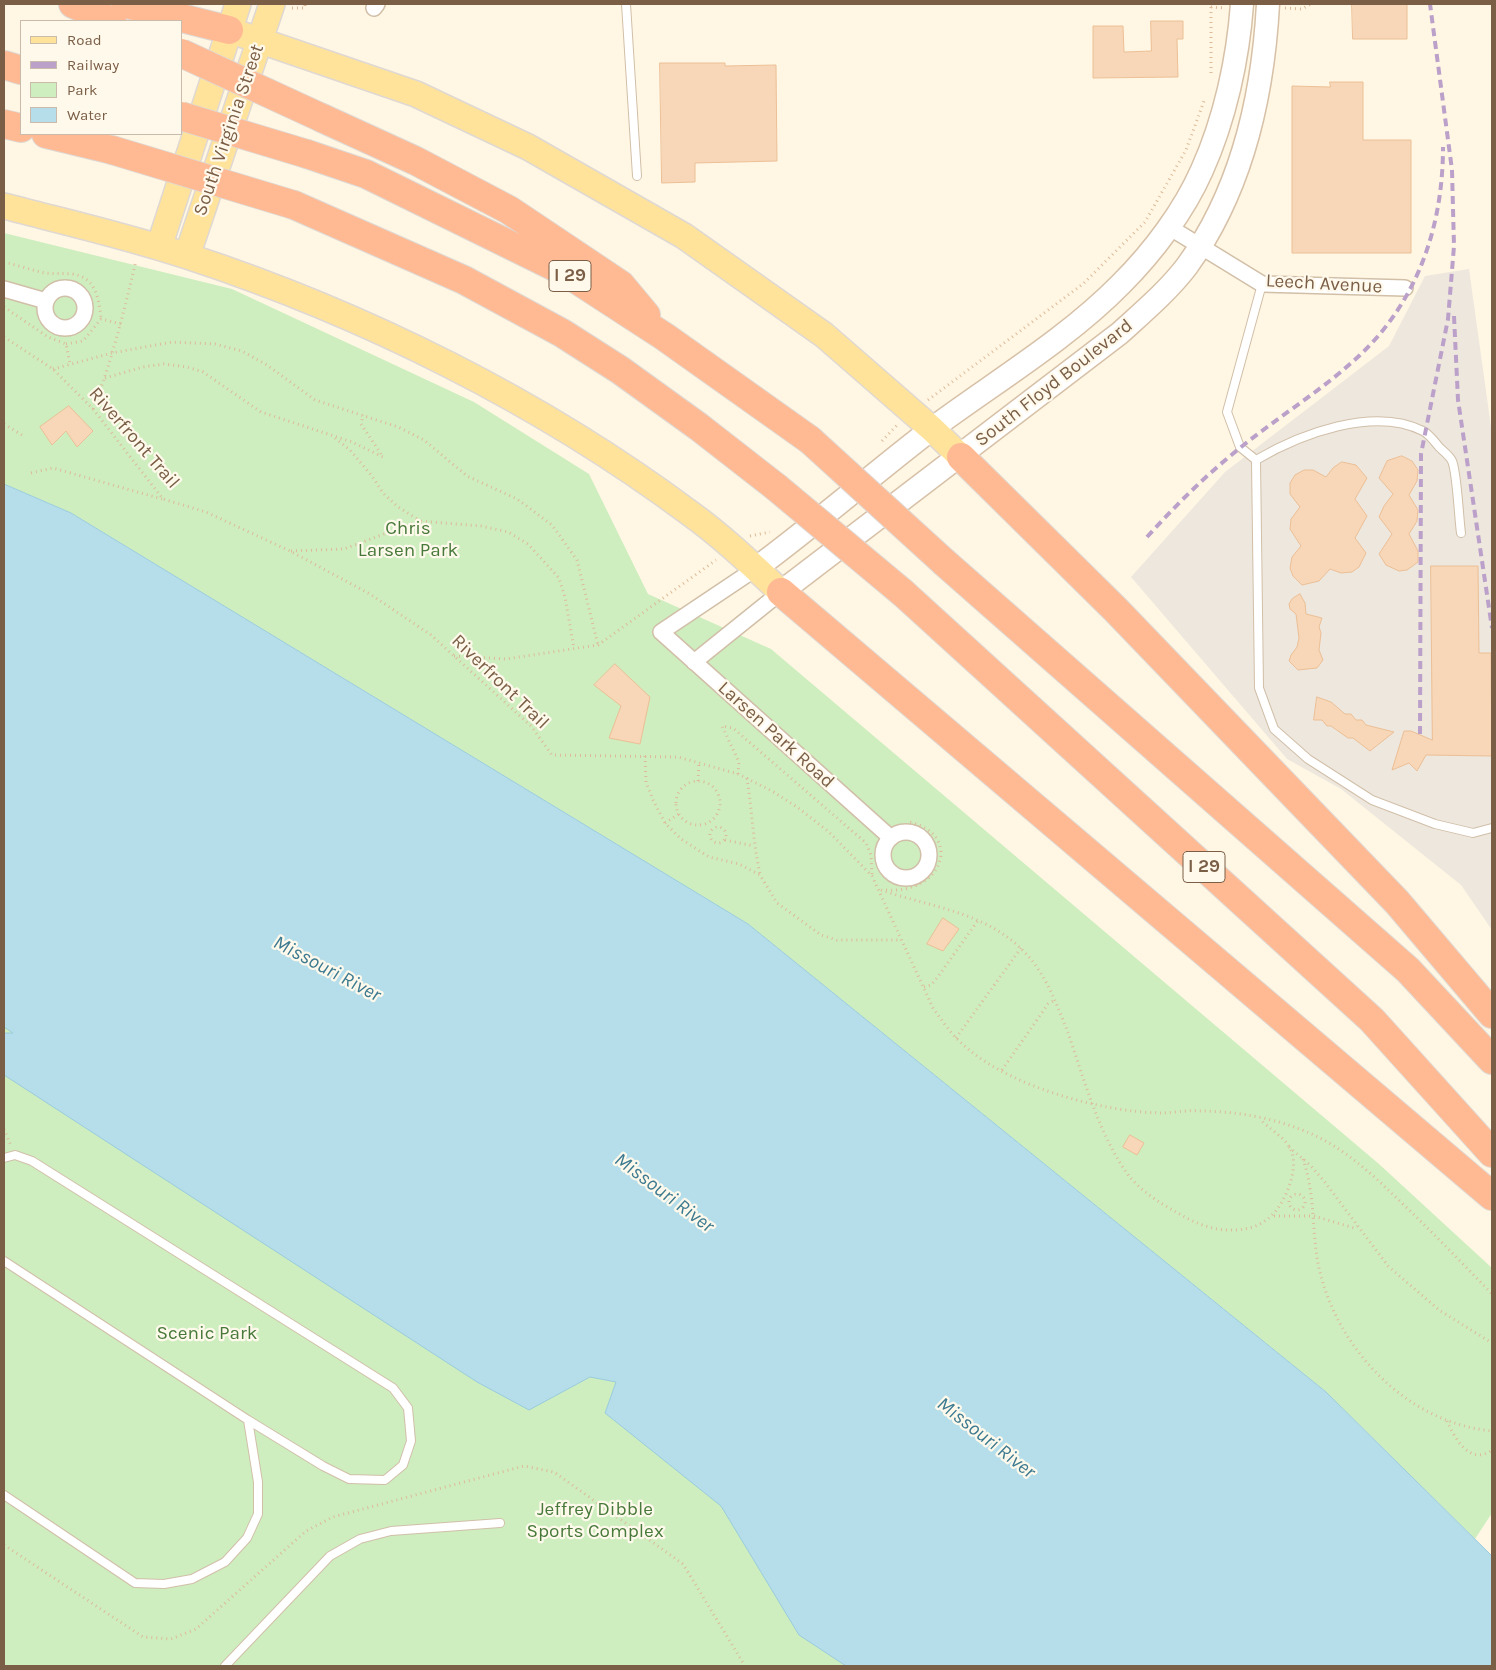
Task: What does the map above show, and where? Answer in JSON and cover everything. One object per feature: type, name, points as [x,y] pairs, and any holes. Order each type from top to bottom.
[{"type":"highway","points":[[73,4],[110,20]]},
{"type":"highway","points":[[126,4],[229,30]]},
{"type":"highway","points":[[182,53],[416,161],[509,210],[622,285],[665,337]]},
{"type":"highway","points":[[4,65],[20,70]]},
{"type":"highway","name":"I 29","points":[[182,116],[366,174],[565,272],[665,337],[810,440],[945,562],[1408,970],[1492,1060]]},
{"type":"highway","points":[[4,124],[20,128]]},
{"type":"highway","name":"I 29","points":[[50,135],[112,150],[294,205],[464,280],[562,333],[628,376],[699,427],[776,487],[904,593],[1372,1020],[1492,1153]]},
{"type":"highway","points":[[961,457],[1116,610],[1398,902],[1492,1014]]},
{"type":"highway","points":[[781,592],[1492,1196]]},
{"type":"main road","name":"South Virginia Street","points":[[150,244],[238,4]]},
{"type":"main road","name":"South Virginia Street","points":[[187,256],[272,4]]},
{"type":"main road","name":"South Floyd Boulevard","points":[[755,569],[932,429],[1078,322],[1121,284],[1169,227],[1202,171],[1219,124],[1232,70],[1242,4]]},
{"type":"main road","name":"South Floyd Boulevard","points":[[781,592],[961,457],[1120,333],[1161,296],[1187,266],[1218,215],[1234,182],[1250,126],[1265,50],[1268,4]]},
{"type":"main road","points":[[229,30],[260,39],[424,98],[528,147],[684,236],[824,335],[932,429],[961,457]]},
{"type":"main road","points":[[4,206],[150,244],[262,282],[351,319],[527,406],[630,470],[685,509],[781,592]]},
{"type":"street","name":"Leech Avenue","points":[[1169,227],[1262,284],[1405,288]]},
{"type":"street","points":[[4,289],[46,301]]},
{"type":"street","name":"South Floyd Boulevard","points":[[661,632],[755,569]]},
{"type":"street","name":"South Floyd Boulevard","points":[[694,662],[781,592]]},
{"type":"street","name":"Larsen Park Road","points":[[661,632],[891,838]]},
{"type":"lane","points":[[626,4],[637,176]]},
{"type":"lane","points":[[1256,460],[1240,448],[1227,412],[1262,284]]},
{"type":"lane","points":[[1256,460],[1284,444],[1329,428],[1358,423],[1385,422],[1403,424],[1425,431],[1452,461],[1461,533]]},
{"type":"lane","points":[[1256,460],[1260,688],[1274,730],[1308,759],[1372,800],[1435,824],[1472,833],[1492,828]]},
{"type":"lane","points":[[4,1158],[15,1155],[32,1161],[393,1388],[408,1408],[411,1441],[403,1465],[385,1480],[349,1479],[323,1466],[248,1420],[4,1261]]},
{"type":"lane","points":[[4,1495],[135,1583],[164,1584],[192,1579],[225,1562],[247,1538],[258,1514],[258,1482],[248,1420]]},
{"type":"lane","points":[[225,1666],[330,1556],[360,1539],[391,1531],[500,1523]]},
{"type":"path","points":[[92,409],[105,378],[150,244]]},
{"type":"path","points":[[4,262],[45,273],[74,274],[86,280],[95,288],[99,298],[100,319],[83,341],[66,344],[48,337],[4,306]]},
{"type":"path","points":[[100,319],[122,324]]},
{"type":"path","name":"Riverfront Trail","points":[[4,337],[53,369],[92,409],[163,499],[206,512],[290,552],[370,594],[431,635],[531,726],[552,755],[645,756]]},
{"type":"path","points":[[53,369],[112,353],[172,342],[215,344],[242,351],[267,365],[315,400],[398,427],[424,440],[467,476],[517,499],[552,525],[577,560],[598,645]]},
{"type":"path","points":[[66,344],[70,364]]},
{"type":"path","points":[[105,378],[143,367],[164,364],[187,367],[203,372],[261,412],[352,442],[383,457],[361,424],[363,415]]},
{"type":"path","points":[[4,424],[25,437]]},
{"type":"path","points":[[333,436],[350,450],[372,476],[382,493],[398,507],[419,521]]},
{"type":"path","points":[[31,473],[53,468],[163,499]]},
{"type":"path","points":[[290,552],[344,549],[419,521],[481,526],[508,532],[528,544],[558,578],[565,598],[574,649]]},
{"type":"path","points":[[738,774],[739,762],[722,726],[733,728],[866,843],[871,855],[872,876]]},
{"type":"path","points":[[760,875],[739,864],[709,857],[672,833],[665,823],[646,782],[645,756],[678,757],[738,774],[790,803],[829,832],[872,876],[880,889],[901,940],[943,1023],[972,1052],[1002,1070],[1049,1092],[1094,1104],[1161,1113],[1198,1110],[1234,1112],[1302,1129],[1338,1148],[1366,1168],[1492,1294]]},
{"type":"path","points":[[698,781],[699,762]]},
{"type":"path","points":[[747,778],[753,819],[754,846],[760,875],[777,903],[821,934],[837,940],[901,940]]},
{"type":"path","points":[[698,781],[712,786],[719,798],[717,813],[708,822],[699,825],[686,821],[679,814],[676,803],[680,790],[691,782],[698,781]]},
{"type":"path","points":[[665,823],[679,814]]},
{"type":"path","points":[[708,822],[712,829],[710,837],[712,842],[720,844],[725,840],[726,835],[723,828],[712,829]]},
{"type":"path","points":[[880,889],[896,890],[922,884],[933,876],[938,867],[941,854],[934,836],[923,826],[909,822]]},
{"type":"path","points":[[725,840],[754,846]]},
{"type":"path","points":[[880,889],[913,901],[950,909],[978,919],[1000,932],[1021,948],[1043,977],[1056,1000],[1112,1148],[1130,1177],[1158,1202],[1191,1221],[1218,1230],[1240,1230],[1261,1224],[1273,1216],[1290,1186],[1292,1154],[1289,1147]]},
{"type":"path","points":[[924,987],[931,985],[937,978],[978,919]]},
{"type":"path","points":[[956,1038],[1021,948]]},
{"type":"path","points":[[1002,1070],[1048,1004],[1056,1000]]},
{"type":"path","points":[[1260,1118],[1304,1159],[1335,1194],[1388,1266],[1439,1310],[1492,1342]]},
{"type":"path","points":[[1304,1159],[1312,1191],[1315,1246],[1323,1286],[1348,1340],[1388,1384],[1422,1408],[1446,1420],[1467,1427],[1492,1431]]},
{"type":"path","points":[[1295,1194],[1304,1197],[1304,1205],[1297,1209],[1290,1205],[1290,1199],[1295,1194]]},
{"type":"path","points":[[1285,1196],[1290,1199]]},
{"type":"path","points":[[1296,1215],[1297,1209]]},
{"type":"path","points":[[1273,1216],[1314,1216],[1354,1228],[1357,1226]]},
{"type":"path","points":[[1446,1420],[1458,1441],[1468,1452],[1476,1456],[1485,1456],[1492,1450]]},
{"type":"path","points":[[4,1546],[143,1637],[171,1639],[196,1629],[306,1532],[333,1517],[524,1466],[554,1472],[683,1564],[745,1666]]},
{"type":"shaded area","points":[[1469,269],[1492,434],[1492,930],[1461,885],[1341,789],[1287,759],[1131,577],[1225,472],[1389,346],[1425,276]]},
{"type":"green space","name":"Chris Larsen Park","points":[[4,233],[232,289],[474,402],[589,474],[648,594],[771,649],[1379,1164],[1492,1268],[1492,1513],[1475,1539],[1326,1392],[748,924],[71,513],[4,484]]},
{"type":"green space","points":[[4,951],[572,1336],[1006,1666],[4,1666]]},
{"type":"water","name":"Missouri River","points":[[4,484],[71,513],[748,924],[1326,1392],[1492,1556],[1492,1666],[846,1666],[799,1635],[721,1506],[605,1413],[616,1382],[590,1377],[529,1410],[477,1382],[4,1075],[4,1033],[13,1033],[4,1027]]},
{"type":"building","points":[[1352,4],[1407,4],[1407,39],[1353,39]]},
{"type":"building","points":[[1151,21],[1183,21],[1183,39],[1177,39],[1178,77],[1093,78],[1093,26],[1123,26],[1124,52],[1151,51]]},
{"type":"building","points":[[660,63],[725,63],[725,66],[776,65],[777,161],[695,163],[695,182],[662,183]]},
{"type":"building","points":[[1330,82],[1363,82],[1363,140],[1411,140],[1411,253],[1292,253],[1292,86],[1330,87]]},
{"type":"building","points":[[69,406],[93,431],[77,447],[66,431],[52,445],[40,427]]},
{"type":"building","points":[[1402,456],[1412,461],[1418,470],[1417,481],[1409,495],[1418,510],[1417,521],[1409,534],[1418,551],[1418,562],[1407,570],[1399,571],[1386,565],[1379,554],[1392,534],[1379,517],[1393,494],[1379,478],[1387,461]]},
{"type":"building","points":[[1342,462],[1356,465],[1367,478],[1355,499],[1367,516],[1355,538],[1366,553],[1359,567],[1352,572],[1341,573],[1330,569],[1319,581],[1302,585],[1293,576],[1290,568],[1292,557],[1301,546],[1290,529],[1291,519],[1300,507],[1290,494],[1290,483],[1295,475],[1304,470],[1313,470],[1326,477],[1333,468]]},
{"type":"building","points":[[1431,566],[1478,566],[1479,653],[1491,653],[1492,756],[1426,755],[1417,771],[1409,763],[1392,770],[1404,731],[1411,731],[1432,740]]},
{"type":"building","points":[[1300,594],[1305,603],[1306,614],[1322,618],[1319,627],[1321,633],[1319,650],[1323,660],[1317,668],[1298,670],[1289,661],[1297,647],[1299,638],[1296,614],[1290,609],[1289,604],[1292,599]]},
{"type":"building","points":[[615,664],[650,697],[640,744],[609,738],[621,706],[594,685]]},
{"type":"building","points":[[1317,697],[1331,702],[1345,714],[1351,714],[1356,720],[1362,720],[1366,725],[1394,732],[1370,751],[1353,738],[1348,738],[1331,726],[1327,726],[1322,720],[1314,720]]},
{"type":"building","points":[[943,918],[959,929],[943,951],[927,944]]},
{"type":"building","points":[[1130,1135],[1144,1143],[1137,1155],[1123,1147]]},
{"type":"railway","points":[[1420,734],[1421,454],[1448,319],[1454,246],[1452,170],[1430,4]]},
{"type":"railway","points":[[1147,537],[1180,502],[1227,458],[1346,368],[1380,334],[1412,286],[1423,260],[1432,233],[1438,205],[1443,147]]},
{"type":"railway","points":[[1454,316],[1458,400],[1492,628]]},
{"type":"park label","name":"Scenic Park","points":[[207,1334]]},
{"type":"park label","name":"Jeffrey Dibble Sports Complex","points":[[595,1521]]}]
